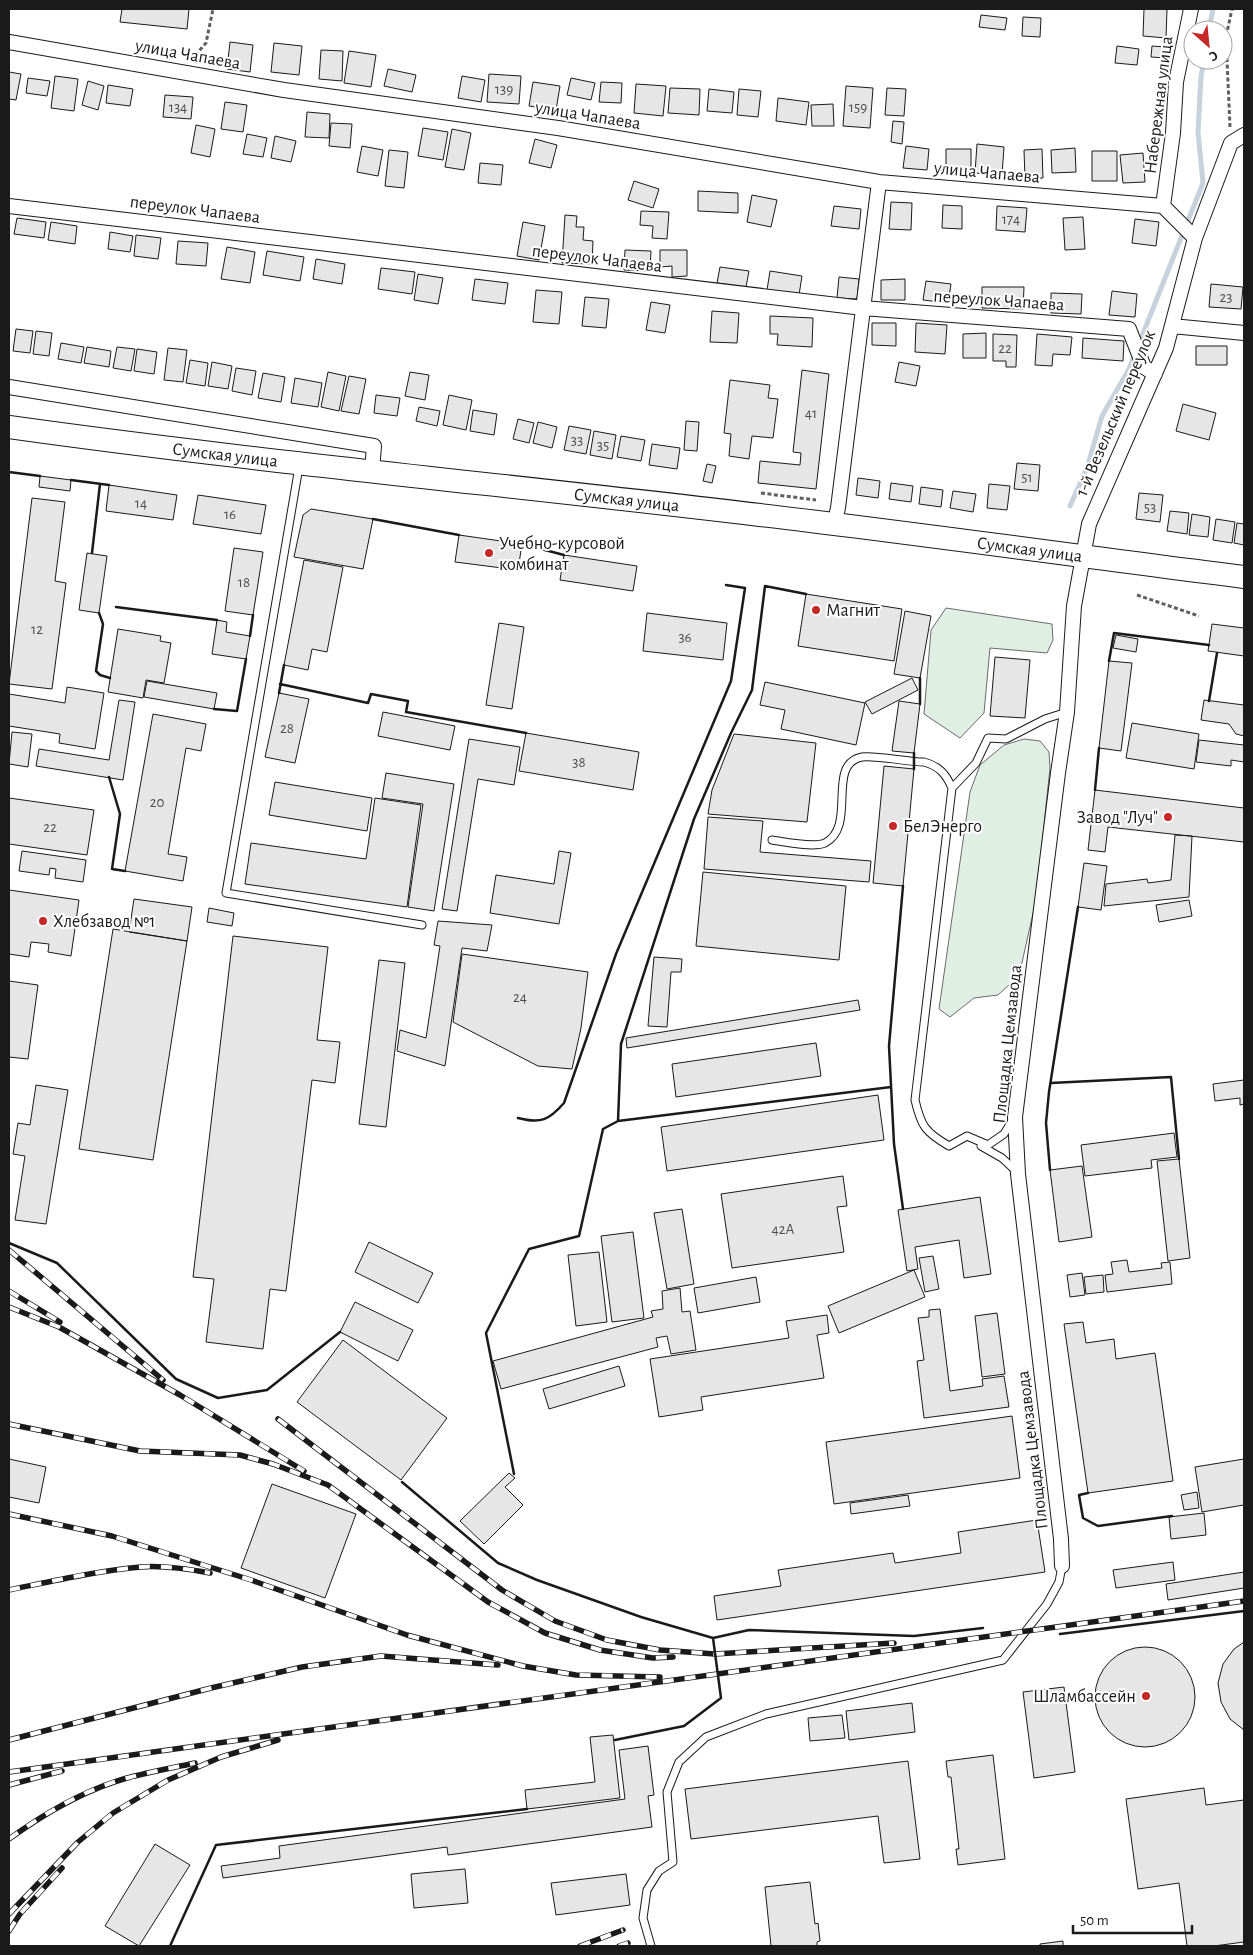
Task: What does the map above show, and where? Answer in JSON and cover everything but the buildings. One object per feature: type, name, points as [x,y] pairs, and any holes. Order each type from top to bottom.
[{"type":"main road","name":"Сумская улица","points":[[9,427],[299,464],[372,470],[834,525],[1244,577]]},
{"type":"street","name":"Набережная улица","points":[[1163,206],[1173,133],[1176,82],[1191,9]]},
{"type":"street","name":"улица Чапаева","points":[[9,42],[284,90],[558,128],[879,182],[1163,206]]},
{"type":"street","points":[[1231,143],[1244,135]]},
{"type":"street","name":"1-й Везельский переулок","points":[[1083,557],[1089,524],[1166,348],[1195,238],[1231,143]]},
{"type":"street","points":[[834,525],[838,508],[879,182]]},
{"type":"street","name":"переулок Чапаева","points":[[9,206],[862,308],[1129,329],[1144,367],[1155,374]]},
{"type":"street","points":[[1163,206],[1195,238]]},
{"type":"street","points":[[1172,326],[1244,333]]},
{"type":"street","points":[[9,387],[374,446],[372,470]]},
{"type":"street","name":"Площадка Цемзавода","points":[[1062,1566],[1061,1539],[1018,1174],[1015,1117],[1067,712],[1074,606],[1083,557]]},
{"type":"lane","points":[[299,464],[226,894],[422,924]]},
{"type":"lane","points":[[952,788],[976,763],[988,738],[1006,739],[1045,719],[1067,712]]},
{"type":"lane","points":[[772,840],[810,845],[824,843],[836,834],[842,817],[844,773],[853,761],[863,757],[933,765],[946,775],[952,788],[915,1100],[920,1120],[932,1136],[949,1146],[967,1136]]},
{"type":"lane","points":[[967,1136],[988,1145],[1004,1134],[1015,1117]]},
{"type":"lane","points":[[967,1136],[988,1151],[1002,1158],[1018,1174]]},
{"type":"lane","points":[[651,1946],[643,1918],[647,1890],[659,1871],[673,1862],[667,1792],[679,1762],[699,1743],[706,1737],[766,1714],[1003,1660],[1047,1604],[1059,1582],[1062,1566]]},
{"type":"path","points":[[181,72],[206,43],[213,9]]},
{"type":"path","points":[[1231,143],[1226,37],[1232,9]]},
{"type":"path","points":[[761,493],[816,500]]},
{"type":"path","points":[[1137,595],[1199,616]]},
{"type":"green space","points":[[946,608],[1052,624],[1053,640],[1047,653],[990,648],[984,713],[960,738],[924,714],[931,630]]},
{"type":"green space","points":[[1024,739],[1040,741],[1049,752],[1050,768],[1036,900],[1019,976],[998,995],[974,998],[950,1017],[939,1009],[970,792],[980,765],[1004,745]]},
{"type":"waterway","points":[[1211,20],[1213,9]]},
{"type":"waterway","points":[[1138,346],[1203,183],[1198,132],[1202,70]]},
{"type":"waterway","points":[[1070,506],[1087,468],[1102,416],[1129,369],[1135,354]]},
{"type":"railway","points":[[9,1250],[163,1380]]},
{"type":"railway","points":[[9,1291],[60,1322]]},
{"type":"railway","points":[[9,1307],[59,1327],[180,1395],[304,1471]]},
{"type":"railway","points":[[278,1419],[502,1590],[555,1621],[607,1640],[660,1650],[715,1654],[894,1643]]},
{"type":"railway","points":[[9,1424],[140,1451],[240,1455],[273,1464],[328,1485],[488,1602],[545,1633],[600,1650],[653,1658],[673,1657]]},
{"type":"railway","points":[[9,1514],[112,1536],[251,1580],[407,1635],[523,1666],[576,1675],[660,1677]]},
{"type":"railway","points":[[9,1590],[91,1574],[141,1567],[167,1567],[210,1573]]},
{"type":"railway","points":[[9,1772],[1244,1601]]},
{"type":"railway","points":[[9,1740],[211,1688],[302,1667],[381,1656],[498,1665]]},
{"type":"railway","points":[[9,1914],[78,1842],[113,1813],[168,1780],[221,1757],[278,1740]]},
{"type":"railway","points":[[9,1839],[51,1811],[95,1789],[135,1776],[195,1763]]},
{"type":"railway","points":[[9,1785],[62,1771]]},
{"type":"railway","points":[[9,1931],[20,1914],[62,1868]]},
{"type":"railway","points":[[580,1946],[623,1930]]},
{"type":"railway","points":[[619,1946],[628,1943]]},
{"type":"wall","points":[[9,472],[40,476]]},
{"type":"wall","points":[[71,480],[109,485]]},
{"type":"wall","points":[[92,553],[100,484]]},
{"type":"wall","points":[[373,519],[459,535]]},
{"type":"wall","points":[[522,544],[564,555]]},
{"type":"wall","points":[[518,1118],[533,1121],[544,1119],[549,1117],[564,1103],[616,954],[731,681],[745,588],[726,585]]},
{"type":"wall","points":[[514,1474],[486,1333],[529,1249],[579,1236],[603,1129],[618,1121],[621,1044],[694,819],[731,733],[752,690],[765,586],[806,594]]},
{"type":"wall","points":[[116,607],[217,620]]},
{"type":"wall","points":[[99,613],[103,624],[96,671],[100,675],[110,678]]},
{"type":"wall","points":[[250,636],[253,615]]},
{"type":"wall","points":[[1109,661],[1114,633],[1209,645]]},
{"type":"wall","points":[[1209,701],[1217,653]]},
{"type":"wall","points":[[214,709],[237,711],[246,659]]},
{"type":"wall","points":[[279,693],[284,665]]},
{"type":"wall","points":[[920,678],[920,704]]},
{"type":"wall","points":[[280,684],[368,703],[371,694],[408,701],[406,712],[526,733]]},
{"type":"wall","points":[[1095,790],[1099,748]]},
{"type":"wall","points":[[914,753],[914,769]]},
{"type":"wall","points":[[109,777],[120,814],[112,869],[125,871]]},
{"type":"wall","points":[[903,886],[889,1046],[894,1144],[903,1209]]},
{"type":"wall","points":[[1050,1170],[1046,1123],[1049,1092],[1078,907]]},
{"type":"wall","points":[[1051,1083],[1171,1077],[1179,1159]]},
{"type":"wall","points":[[618,1121],[891,1087]]},
{"type":"wall","points":[[9,1243],[57,1263],[176,1379],[218,1398],[267,1390],[340,1332]]},
{"type":"wall","points":[[402,1482],[498,1563],[537,1580],[641,1617],[713,1638]]},
{"type":"wall","points":[[1088,1493],[1079,1495],[1083,1518],[1098,1526],[1172,1516]]},
{"type":"wall","points":[[1060,1634],[1244,1611]]},
{"type":"wall","points":[[615,1740],[684,1726],[721,1698],[713,1638],[749,1630],[914,1636],[983,1628]]},
{"type":"wall","points":[[170,1946],[216,1845],[527,1809]]},
{"type":"place","name":"Учебно-курсовой комбинат","points":[[489,553]]},
{"type":"place","name":"Магнит","points":[[816,610]]},
{"type":"place","name":"Завод \"Луч\"","points":[[1168,817]]},
{"type":"place","name":"БелЭнерго","points":[[893,826]]},
{"type":"place","name":"Хлебзавод №1","points":[[43,921]]},
{"type":"place","name":"Шламбассейн","points":[[1146,1696]]}]
